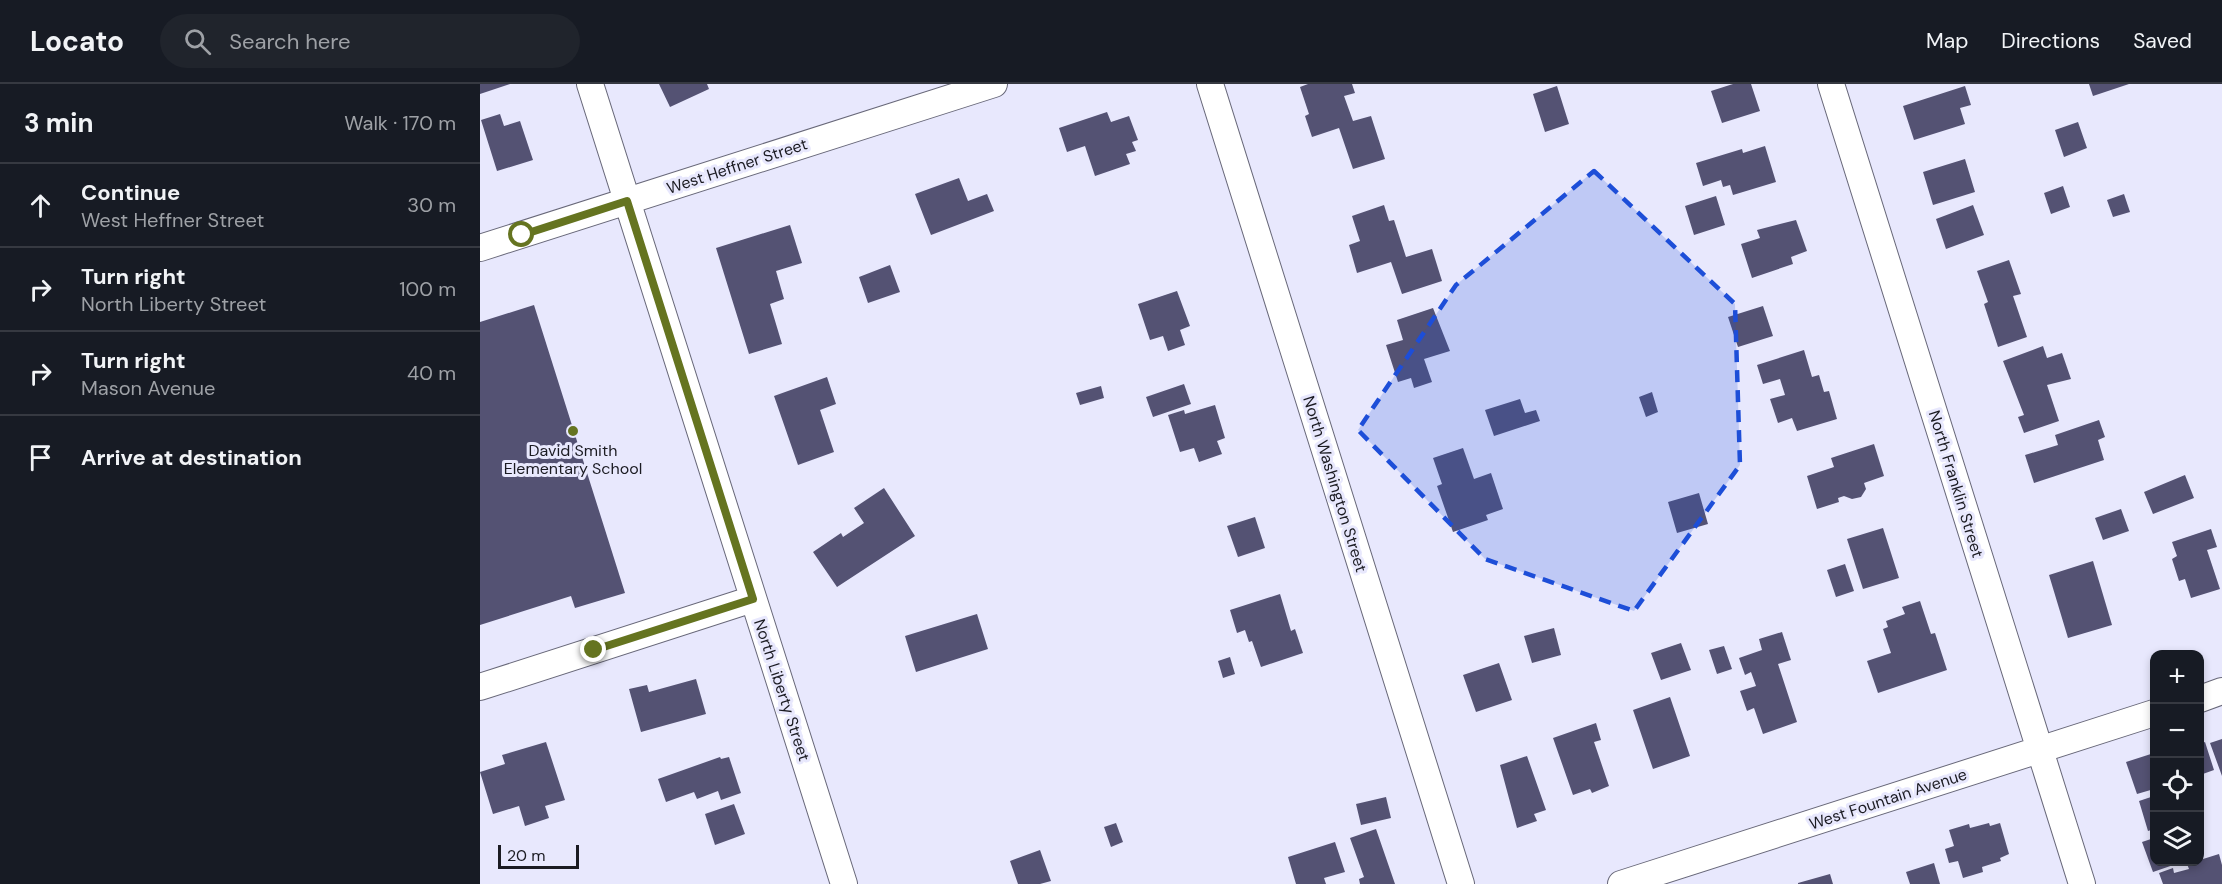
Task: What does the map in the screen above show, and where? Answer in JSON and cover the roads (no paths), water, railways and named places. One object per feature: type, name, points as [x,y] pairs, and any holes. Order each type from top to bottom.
[{"type":"street","name":"North Liberty Street","points":[[591,84],[844,884]]},
{"type":"street","name":"West Heffner Street","points":[[480,248],[994,84]]},
{"type":"street","name":"North Washington Street","points":[[1210,84],[1461,884]]},
{"type":"street","name":"North Franklin Street","points":[[1831,84],[2082,884]]},
{"type":"street","points":[[480,687],[753,599]]},
{"type":"street","points":[[2204,697],[2222,692]]},
{"type":"street","name":"West Fountain Avenue","points":[[1621,884],[2150,714]]},
{"type":"place","name":"David Smith Elementary School","points":[[573,431]]}]
